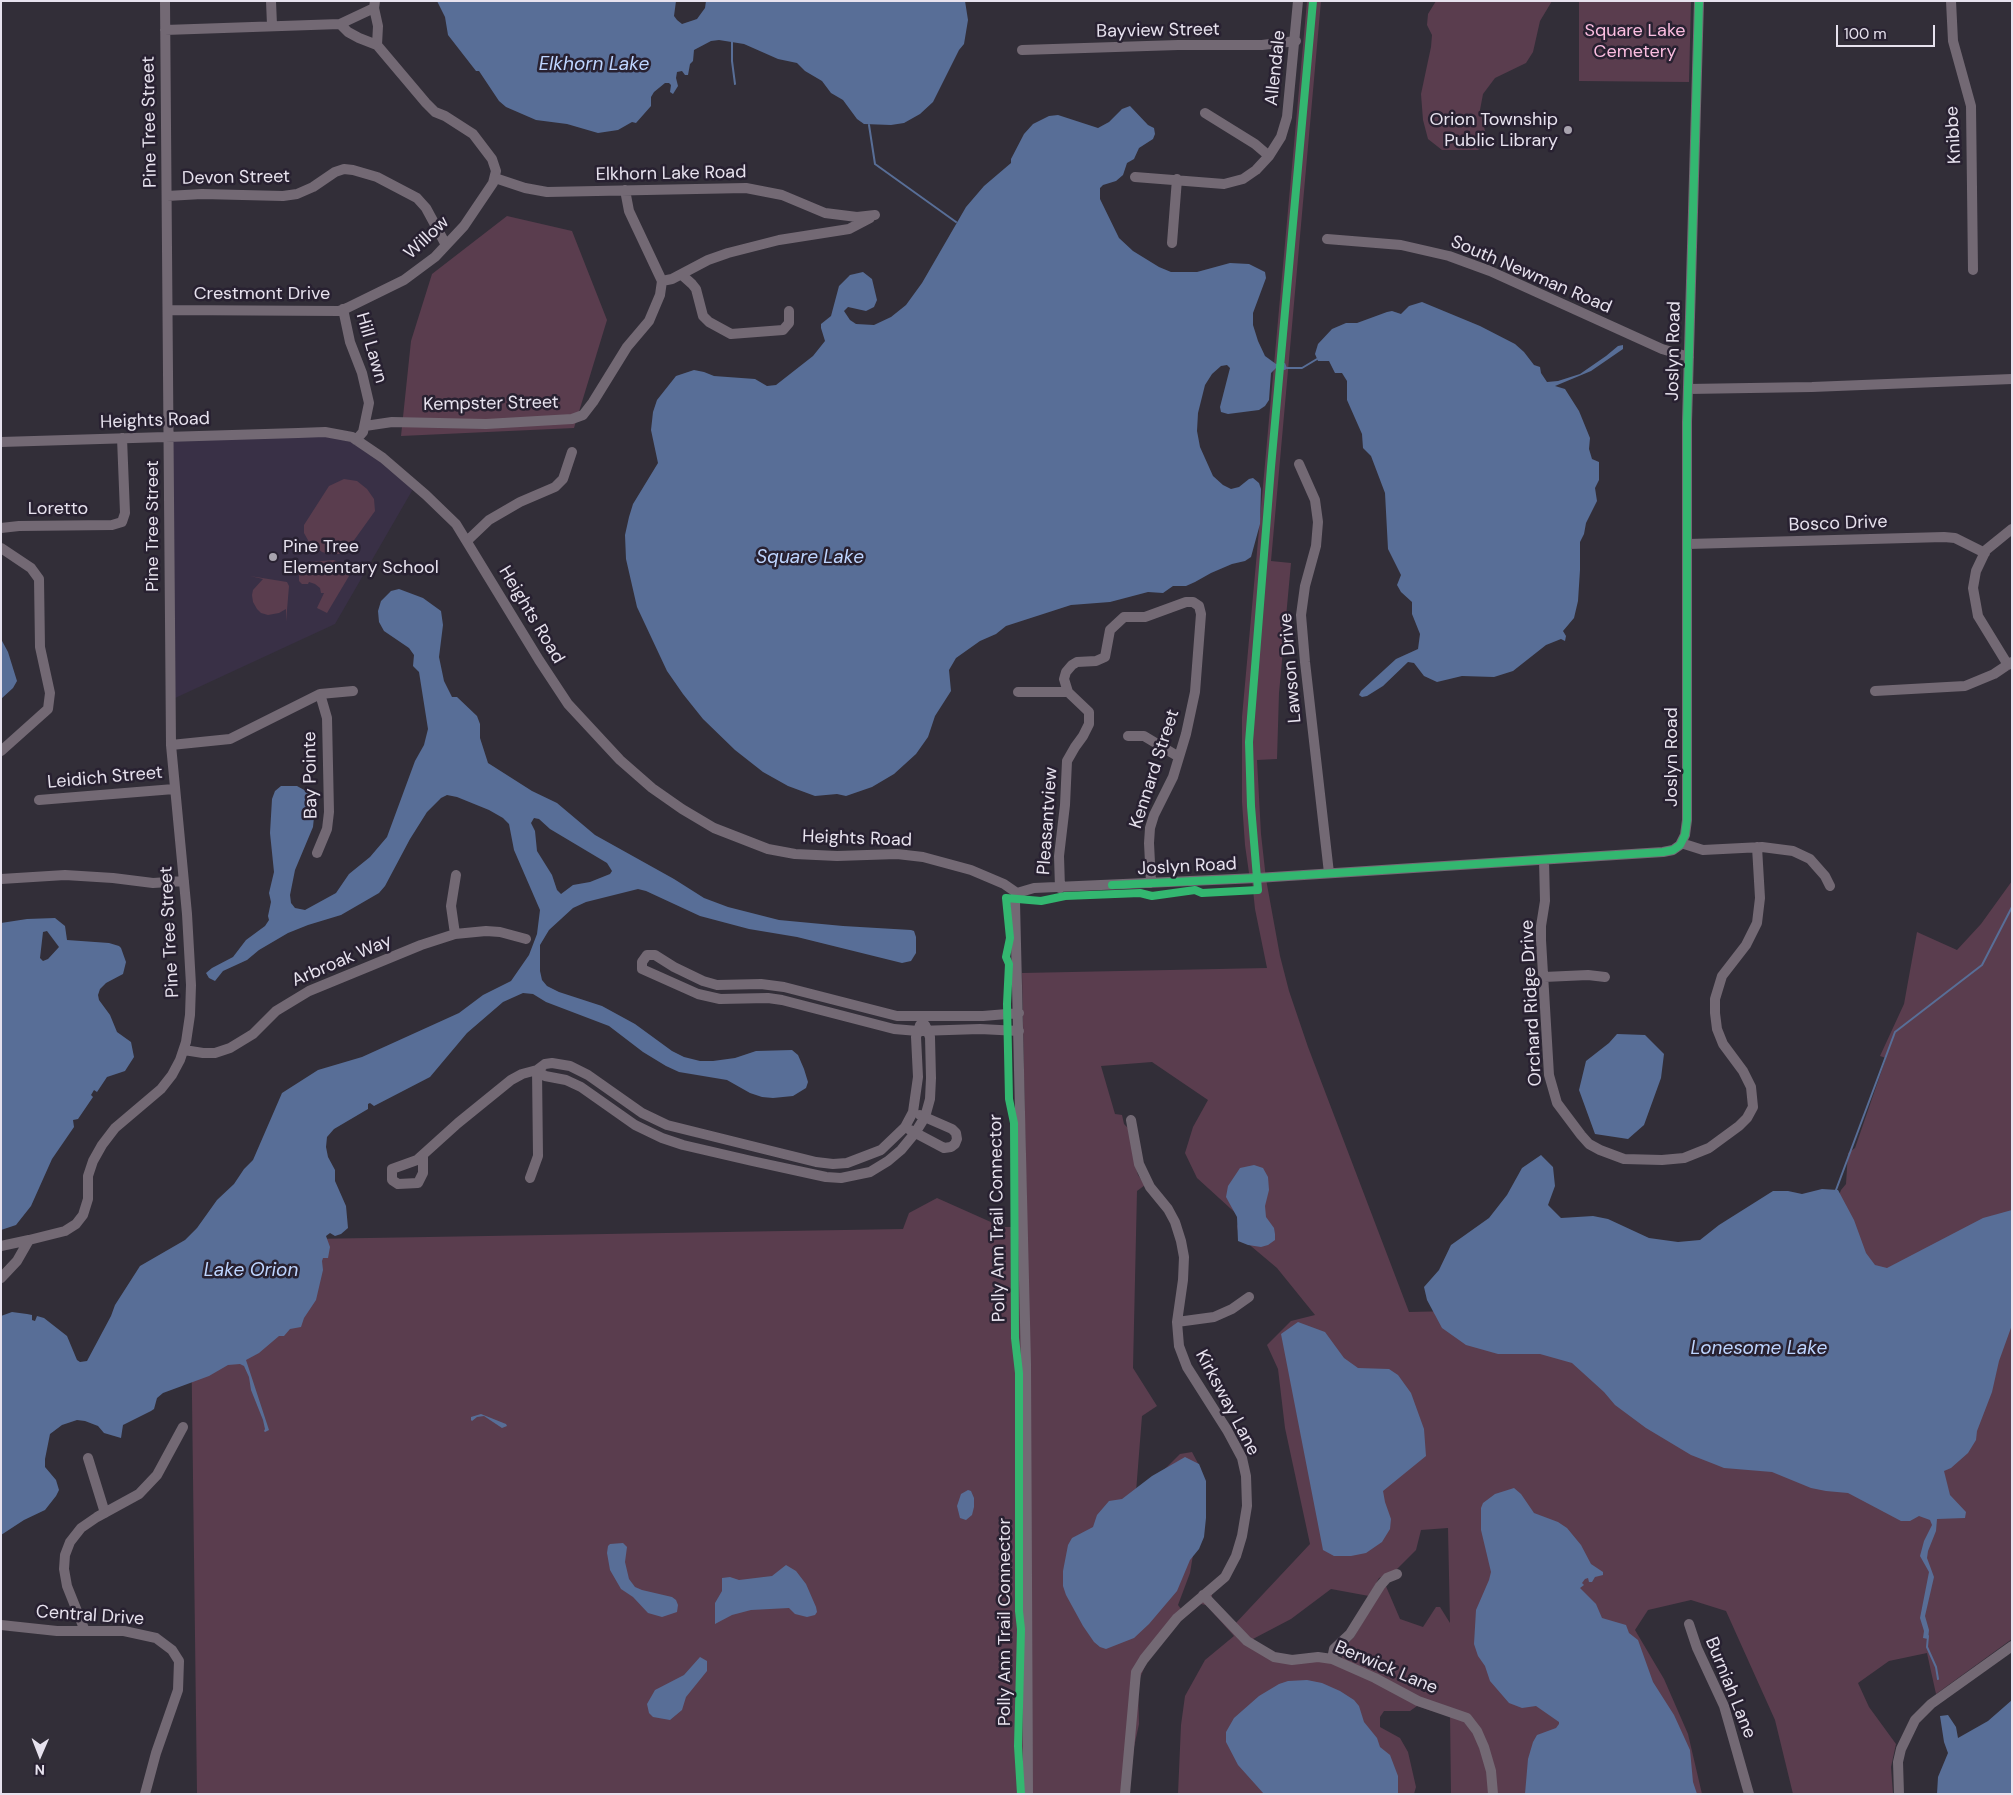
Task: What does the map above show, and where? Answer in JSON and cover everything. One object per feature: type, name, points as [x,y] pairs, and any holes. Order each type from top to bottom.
[{"type":"street","name":"Pine Tree Street","points":[[1,1246],[65,1230],[76,1224],[83,1215],[88,1199],[88,1176],[93,1161],[115,1128],[161,1089],[172,1076],[184,1050],[190,1015],[191,985],[184,881],[171,745],[164,1]]},
{"type":"street","points":[[271,1],[272,25]]},
{"type":"street","name":"Allendale","points":[[1135,177],[1231,183],[1247,177],[1269,156],[1281,137],[1287,117],[1296,41],[1298,1]]},
{"type":"street","name":"Joslyn Road","points":[[1018,893],[1026,889],[1330,873],[1662,852],[1673,850],[1681,843],[1685,836],[1687,820],[1688,389],[1699,1]]},
{"type":"street","name":"Knibbe","points":[[1951,1],[1953,41],[1971,106],[1973,270]]},
{"type":"street","points":[[165,30],[340,24],[374,4],[378,26],[377,44]]},
{"type":"street","points":[[340,24],[348,32],[359,38],[377,44],[426,104],[435,112],[461,126],[478,140],[492,159],[496,171],[494,178]]},
{"type":"street","name":"Bayview Street","points":[[1022,50],[1178,45],[1255,45],[1296,41]]},
{"type":"street","points":[[1205,113],[1255,144],[1269,156]]},
{"type":"street","name":"Devon Street","points":[[167,196],[202,194],[283,196],[297,194],[313,187],[335,172],[353,170],[378,177],[417,198],[426,208],[446,245]]},
{"type":"street","name":"Elkhorn Lake Road","points":[[494,178],[525,188],[547,192],[746,188],[782,196],[810,209],[836,216],[857,217],[875,215],[848,229],[779,240],[708,260],[682,275]]},
{"type":"street","name":"Willow","points":[[354,303],[407,278],[435,257],[468,220],[493,183],[494,178]]},
{"type":"street","points":[[1172,243],[1177,179]]},
{"type":"street","points":[[626,190],[629,211],[658,268],[662,281],[682,275],[696,289],[703,316],[709,322],[732,334],[782,330],[789,323],[789,311]]},
{"type":"street","name":"South Newman Road","points":[[1327,239],[1401,245],[1449,256],[1490,270],[1662,349],[1689,357]]},
{"type":"street","name":"Kempster Street","points":[[365,426],[392,422],[486,424],[551,420],[583,415],[627,346],[649,321],[660,294],[662,281]]},
{"type":"street","name":"Crestmont Drive","points":[[168,310],[339,311],[354,303]]},
{"type":"street","name":"Hill Lawn","points":[[343,309],[350,342],[362,373],[369,402],[365,426]]},
{"type":"street","points":[[1688,389],[1812,387],[2012,379]]},
{"type":"street","points":[[356,440],[363,432],[365,426]]},
{"type":"street","name":"Heights Road","points":[[1,442],[325,432],[356,440],[383,458],[456,523],[539,660],[568,704],[620,760],[652,788],[682,810],[714,828],[768,849],[795,854],[837,856],[897,854],[922,858],[971,870],[1004,884],[1018,893]]},
{"type":"street","name":"Loretto","points":[[1,528],[115,524],[122,522],[125,513],[122,438]]},
{"type":"street","points":[[468,540],[496,516],[520,502],[555,487],[563,479],[572,452]]},
{"type":"street","name":"Lawson Drive","points":[[1299,464],[1315,500],[1318,522],[1316,546],[1305,586],[1301,615],[1330,873]]},
{"type":"street","points":[[1875,691],[1966,686],[1994,674],[2010,663],[1978,616],[1973,588],[1976,571],[1985,552],[2012,528]]},
{"type":"street","name":"Bosco Drive","points":[[1688,544],[1944,537],[1955,538],[1985,552]]},
{"type":"street","points":[[1,548],[31,568],[39,579],[40,648],[50,693],[48,708],[1,751]]},
{"type":"street","name":"Kennard Street","points":[[1068,692],[1064,679],[1066,672],[1077,662],[1096,661],[1105,657],[1110,630],[1124,617],[1145,617],[1186,602],[1193,602],[1199,606],[1201,614],[1195,692],[1186,734],[1173,777],[1162,796],[1150,828],[1149,843],[1152,883]]},
{"type":"street","name":"Leidich Street","points":[[171,745],[230,739],[320,694],[353,691]]},
{"type":"street","points":[[1018,692],[1068,692]]},
{"type":"street","name":"Pleasantview","points":[[1060,888],[1059,856],[1065,805],[1067,761],[1084,736],[1089,724],[1089,712],[1068,692]]},
{"type":"street","name":"Bay Pointe","points":[[317,854],[328,829],[330,812],[326,718],[320,694]]},
{"type":"street","points":[[1128,736],[1144,736],[1179,757]]},
{"type":"street","name":"Leidich Street","points":[[39,800],[174,789]]},
{"type":"street","points":[[1681,843],[1703,850],[1757,847],[1792,851],[1810,859],[1826,876],[1830,886]]},
{"type":"street","name":"Orchard Ridge Drive","points":[[1544,860],[1545,902],[1541,926],[1550,1075],[1557,1103],[1566,1117],[1590,1144],[1614,1157],[1640,1160],[1684,1158],[1709,1148],[1739,1126],[1751,1112],[1753,1103],[1751,1087],[1743,1071],[1723,1044],[1717,1029],[1715,999],[1722,976],[1746,945],[1758,923],[1760,898],[1757,847]]},
{"type":"street","points":[[1,879],[65,875],[153,883],[184,881]]},
{"type":"street","points":[[455,934],[451,906],[456,875]]},
{"type":"street","points":[[1018,893],[1015,902],[1026,1373],[1028,1794]]},
{"type":"street","name":"Arbroak Way","points":[[184,1050],[203,1053],[230,1048],[253,1034],[276,1011],[309,991],[421,945],[455,934],[486,931],[500,932],[526,939]]},
{"type":"street","points":[[1019,1013],[983,1016],[903,1017],[784,987],[761,984],[717,985],[703,981],[674,967],[655,955],[647,955],[642,962],[642,969],[698,994],[720,999],[775,999],[894,1029],[922,1031],[980,1028],[1019,1030]]},
{"type":"street","points":[[667,979],[674,967]]},
{"type":"street","points":[[1544,977],[1588,975],[1605,977]]},
{"type":"street","points":[[423,1156],[458,1123],[511,1080],[552,1063],[570,1066],[588,1075],[642,1113],[667,1125],[816,1162],[833,1164],[864,1158],[881,1150],[905,1127],[913,1112],[918,1077],[916,1037],[922,1031],[923,1017]]},
{"type":"street","points":[[537,1070],[545,1076],[566,1080],[581,1087],[635,1125],[662,1138],[692,1147],[841,1178],[870,1172],[888,1161],[901,1150],[925,1117],[930,1099],[930,1037],[922,1031]]},
{"type":"street","points":[[530,1178],[538,1156],[537,1070]]},
{"type":"street","points":[[905,1127],[944,1148],[955,1144],[956,1133],[952,1129],[913,1112]]},
{"type":"street","name":"Kirksway Lane","points":[[1125,1794],[1136,1672],[1168,1629],[1187,1608],[1225,1577],[1236,1556],[1242,1536],[1247,1506],[1246,1476],[1242,1458],[1187,1367],[1179,1346],[1177,1322],[1183,1280],[1184,1257],[1182,1241],[1172,1216],[1150,1187],[1139,1164],[1131,1120]]},
{"type":"street","points":[[1,1278],[17,1261],[28,1240]]},
{"type":"street","points":[[1177,1322],[1214,1317],[1232,1309],[1249,1297]]},
{"type":"street","points":[[85,1631],[67,1586],[64,1569],[65,1555],[70,1542],[81,1528],[139,1494],[157,1476],[183,1427]]},
{"type":"street","points":[[88,1458],[105,1513]]},
{"type":"street","points":[[1332,1659],[1334,1650],[1350,1634],[1380,1586],[1387,1578],[1397,1574]]},
{"type":"street","name":"Berwick Lane","points":[[1203,1596],[1247,1641],[1274,1657],[1292,1660],[1318,1657],[1332,1659],[1418,1700],[1467,1718],[1477,1731],[1484,1747],[1491,1771],[1493,1794]]},
{"type":"street","name":"Burniah Lane","points":[[1689,1624],[1695,1642],[1724,1706],[1749,1794]]},
{"type":"street","name":"Central Drive","points":[[1,1625],[57,1631],[124,1631],[156,1638],[172,1650],[179,1661],[178,1690],[156,1753],[146,1794]]},
{"type":"street","points":[[1899,1794],[1898,1762],[1915,1720],[1932,1704],[2012,1646]]},
{"type":"shaded area","name":"Pine Tree Elementary School","points":[[332,436],[349,439],[364,447],[413,489],[335,624],[173,699],[171,439]]},
{"type":"green space","points":[[1307,1],[1321,1],[1271,561],[1291,563],[1279,693],[1277,759],[1257,760],[1261,834],[1266,879],[1280,956],[1289,991],[1308,1047],[1409,1312],[1454,1311],[1784,1246],[1832,1215],[1841,1190],[1846,1184],[1848,1153],[1855,1148],[1886,1058],[1880,1056],[1904,1004],[1917,932],[1957,950],[1981,924],[2012,881],[2012,1639],[1936,1694],[1927,1653],[1889,1661],[1858,1683],[1869,1707],[1896,1744],[1891,1767],[1893,1794],[1793,1794],[1775,1720],[1726,1611],[1691,1600],[1648,1610],[1635,1630],[1664,1679],[1688,1734],[1702,1794],[1451,1794],[1450,1713],[1432,1711],[1417,1706],[1410,1711],[1384,1711],[1380,1717],[1380,1727],[1400,1738],[1408,1752],[1416,1787],[1414,1794],[1178,1794],[1181,1725],[1185,1696],[1205,1660],[1234,1636],[1206,1605],[1201,1604],[1179,1622],[1147,1661],[1138,1683],[1139,1724],[1134,1747],[1129,1794],[197,1794],[190,1241],[903,1229],[909,1213],[937,1198],[1002,1227],[1027,1227],[1022,973],[1267,968],[1245,845],[1242,802],[1242,717]],"holes":[[[1152,1062],[1208,1100],[1193,1127],[1185,1153],[1197,1178],[1241,1218],[1237,1226],[1239,1236],[1277,1268],[1315,1315],[1291,1321],[1267,1345],[1278,1369],[1285,1428],[1310,1544],[1234,1625],[1212,1601],[1212,1593],[1181,1609],[1178,1605],[1190,1573],[1196,1537],[1201,1469],[1192,1452],[1180,1454],[1150,1484],[1136,1492],[1142,1416],[1157,1406],[1133,1368],[1137,1191],[1145,1185],[1138,1175],[1130,1130],[1124,1124],[1122,1115],[1115,1114],[1101,1066]],[[1448,1528],[1450,1623],[1440,1607],[1436,1607],[1423,1627],[1400,1619],[1385,1584],[1354,1637],[1341,1649],[1342,1659],[1291,1657],[1264,1650],[1251,1640],[1291,1619],[1331,1589],[1369,1596],[1379,1578],[1394,1572],[1416,1550],[1421,1530]]]},
{"type":"green space","points":[[1436,1],[1552,1],[1540,21],[1533,52],[1526,63],[1495,78],[1483,94],[1480,110],[1486,143],[1478,150],[1442,150],[1428,139],[1423,120],[1421,94],[1431,47],[1432,35],[1427,25],[1428,14]]},
{"type":"green space","name":"Square Lake Cemetery","points":[[1579,1],[1691,1],[1689,82],[1579,81]]},
{"type":"green space","points":[[507,216],[572,231],[607,320],[574,428],[401,436],[411,341],[432,274]]},
{"type":"green space","points":[[344,479],[357,481],[367,489],[374,499],[375,511],[347,550],[339,554],[330,554],[322,552],[309,542],[304,533],[304,525],[329,486]]},
{"type":"green space","points":[[334,560],[352,571],[327,613],[317,608],[324,593],[321,593],[320,588],[315,584],[309,582],[308,584],[302,584],[299,581],[299,571],[305,569],[310,562]]},
{"type":"green space","points":[[250,576],[287,582],[289,586],[286,622],[286,609],[279,613],[268,615],[261,613],[257,609],[253,602],[253,590],[263,579]]},
{"type":"water","name":"Elkhorn Lake","points":[[437,1],[676,1],[674,16],[682,24],[697,19],[705,8],[706,1],[965,1],[968,20],[964,44],[959,50],[933,102],[920,114],[904,123],[891,125],[864,124],[857,119],[843,100],[831,93],[822,81],[805,71],[797,63],[778,59],[744,44],[719,40],[711,41],[694,50],[693,61],[690,64],[688,75],[685,75],[682,71],[677,72],[678,86],[673,94],[670,92],[671,85],[665,83],[654,92],[651,97],[651,106],[636,123],[632,122],[618,130],[598,133],[567,124],[536,120],[506,107],[499,101],[479,71],[476,71],[448,35],[445,17]]},
{"type":"water","name":"Square Lake","points":[[1130,106],[1148,125],[1154,128],[1155,134],[1153,139],[1139,148],[1134,159],[1127,163],[1123,175],[1116,181],[1103,185],[1100,188],[1100,199],[1119,238],[1133,251],[1171,272],[1197,272],[1230,263],[1249,264],[1265,272],[1266,278],[1253,313],[1253,325],[1265,356],[1276,364],[1285,363],[1287,368],[1285,370],[1276,368],[1271,373],[1269,400],[1265,406],[1259,410],[1228,414],[1221,412],[1220,407],[1230,368],[1227,365],[1221,366],[1212,374],[1205,385],[1198,413],[1197,431],[1200,447],[1213,476],[1223,485],[1231,489],[1239,487],[1253,478],[1259,483],[1261,489],[1260,524],[1251,557],[1211,573],[1186,586],[1173,586],[1163,593],[1148,592],[1110,602],[1071,605],[1006,626],[956,658],[949,670],[951,691],[935,716],[928,737],[916,754],[894,774],[872,787],[846,796],[837,794],[815,796],[788,786],[763,772],[735,750],[703,719],[667,671],[637,607],[626,559],[625,535],[633,504],[658,463],[651,430],[653,412],[657,400],[676,376],[694,370],[714,376],[755,379],[767,386],[776,385],[813,356],[825,341],[821,324],[831,316],[839,286],[850,275],[863,272],[872,279],[877,300],[874,307],[866,311],[848,307],[844,311],[850,320],[856,324],[874,325],[891,317],[906,305],[922,283],[966,207],[984,186],[1011,163],[1011,159],[1024,134],[1033,124],[1049,116],[1058,115],[1098,128],[1109,122],[1122,109]]},
{"type":"water","points":[[1422,302],[1480,326],[1515,344],[1534,365],[1540,367],[1541,373],[1547,382],[1558,381],[1580,374],[1618,346],[1623,345],[1623,349],[1591,371],[1555,386],[1565,389],[1579,411],[1590,438],[1589,449],[1592,459],[1599,462],[1599,480],[1595,488],[1597,501],[1586,523],[1580,542],[1578,601],[1574,618],[1563,631],[1566,636],[1565,641],[1561,639],[1546,645],[1513,671],[1494,677],[1462,676],[1437,682],[1424,676],[1414,663],[1408,662],[1383,686],[1362,697],[1359,695],[1361,691],[1396,659],[1418,649],[1420,634],[1412,614],[1412,602],[1401,592],[1397,585],[1401,575],[1388,549],[1385,493],[1371,456],[1363,448],[1362,434],[1347,400],[1347,381],[1342,373],[1335,373],[1329,361],[1318,361],[1315,354],[1318,344],[1332,329],[1346,323],[1357,323],[1387,312],[1392,311],[1401,314],[1409,306]]},
{"type":"water","name":"Lake Orion","points":[[399,589],[423,598],[441,611],[443,625],[439,657],[444,681],[452,697],[457,697],[477,716],[480,724],[480,738],[488,763],[532,791],[557,803],[595,835],[704,898],[728,907],[779,920],[911,930],[914,931],[916,937],[916,953],[911,961],[902,963],[797,937],[749,929],[700,916],[638,889],[586,902],[573,908],[549,930],[540,945],[540,971],[542,980],[547,986],[559,992],[602,1006],[635,1024],[672,1051],[684,1057],[700,1061],[713,1061],[735,1058],[756,1051],[792,1050],[798,1055],[804,1069],[808,1082],[806,1088],[793,1096],[762,1097],[750,1093],[727,1080],[679,1072],[643,1052],[609,1026],[546,1002],[533,994],[523,993],[503,1002],[467,1033],[430,1077],[374,1106],[370,1103],[368,1104],[368,1109],[334,1129],[327,1137],[328,1157],[335,1170],[335,1181],[346,1206],[348,1228],[341,1234],[335,1236],[330,1233],[326,1236],[330,1247],[328,1258],[323,1258],[323,1270],[316,1300],[304,1318],[301,1327],[290,1329],[284,1336],[279,1336],[259,1353],[246,1360],[269,1430],[264,1431],[263,1420],[251,1390],[249,1377],[244,1366],[240,1364],[228,1365],[209,1376],[163,1393],[157,1398],[154,1409],[123,1425],[121,1438],[104,1433],[98,1426],[85,1421],[77,1420],[62,1425],[50,1434],[45,1459],[45,1467],[56,1480],[59,1490],[56,1496],[45,1510],[24,1520],[1,1535],[1,1316],[12,1312],[32,1315],[32,1320],[35,1321],[37,1316],[44,1318],[67,1336],[77,1360],[80,1362],[87,1361],[115,1305],[140,1266],[185,1240],[197,1228],[217,1200],[234,1184],[253,1160],[282,1093],[318,1070],[362,1057],[459,1013],[483,995],[511,981],[529,955],[537,934],[540,910],[514,850],[509,824],[489,810],[447,795],[441,798],[427,812],[385,886],[379,893],[341,915],[288,933],[259,950],[247,960],[223,971],[215,981],[209,978],[206,973],[233,957],[246,940],[265,926],[269,920],[271,902],[269,893],[274,872],[270,833],[272,799],[275,791],[281,786],[297,786],[306,791],[311,795],[315,807],[313,827],[295,870],[290,895],[291,903],[295,908],[305,910],[336,893],[349,874],[370,857],[387,837],[415,761],[424,745],[428,729],[419,672],[413,666],[414,655],[409,648],[384,631],[379,622],[378,611],[381,601],[391,591]],"holes":[[[534,818],[539,819],[550,829],[607,863],[612,871],[610,874],[590,882],[573,885],[561,894],[557,890],[552,875],[537,851],[535,831],[531,823]]]},
{"type":"water","points":[[1,639],[8,652],[17,681],[13,688],[1,699]]},
{"type":"water","points":[[55,918],[65,926],[67,940],[109,943],[121,948],[126,962],[123,974],[106,983],[100,989],[98,995],[99,1000],[110,1015],[117,1032],[131,1042],[134,1057],[125,1071],[107,1077],[97,1092],[94,1090],[91,1095],[93,1097],[78,1119],[73,1120],[74,1127],[52,1159],[31,1206],[16,1225],[1,1230],[1,923],[27,919]],"holes":[[[47,931],[59,947],[48,959],[43,961],[40,958],[43,932]]]},
{"type":"water","points":[[1617,1034],[1645,1035],[1664,1054],[1661,1078],[1644,1125],[1628,1139],[1595,1134],[1579,1090],[1586,1061],[1609,1043]]},
{"type":"water","name":"Lonesome Lake","points":[[1541,1155],[1553,1167],[1555,1186],[1548,1205],[1561,1218],[1593,1216],[1608,1219],[1649,1238],[1678,1242],[1700,1240],[1719,1225],[1773,1191],[1788,1191],[1802,1194],[1822,1189],[1838,1190],[1854,1220],[1866,1253],[1875,1265],[1887,1268],[1983,1218],[2012,1210],[2012,1325],[1999,1361],[1992,1392],[1977,1431],[1976,1440],[1968,1453],[1951,1468],[1944,1471],[1950,1495],[1966,1512],[1965,1518],[1937,1519],[1936,1531],[1927,1558],[1934,1577],[1925,1616],[1929,1630],[1928,1639],[1923,1638],[1924,1631],[1920,1618],[1929,1572],[1920,1556],[1924,1541],[1932,1525],[1930,1520],[1919,1516],[1910,1521],[1901,1521],[1848,1493],[1811,1488],[1772,1472],[1724,1468],[1691,1455],[1646,1428],[1615,1405],[1604,1392],[1572,1363],[1540,1354],[1498,1354],[1466,1345],[1442,1328],[1427,1300],[1424,1287],[1439,1270],[1451,1245],[1489,1218],[1507,1195],[1522,1168]]},
{"type":"water","points":[[1254,1165],[1263,1168],[1268,1177],[1269,1190],[1265,1206],[1266,1217],[1274,1228],[1275,1234],[1275,1240],[1261,1247],[1238,1241],[1237,1217],[1226,1197],[1228,1186],[1240,1168]]},
{"type":"water","points":[[1298,1322],[1325,1332],[1344,1358],[1358,1368],[1389,1369],[1398,1375],[1411,1393],[1424,1429],[1426,1456],[1383,1491],[1391,1519],[1390,1529],[1382,1542],[1366,1553],[1351,1556],[1334,1556],[1323,1550],[1281,1334]]},
{"type":"water","points":[[481,1414],[507,1426],[502,1428],[484,1416],[471,1420],[471,1417]]},
{"type":"water","points":[[1185,1457],[1199,1464],[1206,1481],[1206,1518],[1204,1537],[1199,1549],[1190,1560],[1177,1591],[1149,1624],[1134,1638],[1106,1649],[1100,1647],[1094,1642],[1083,1626],[1063,1586],[1063,1571],[1068,1545],[1072,1538],[1093,1527],[1097,1515],[1109,1501],[1122,1499],[1152,1476]]},
{"type":"water","points":[[1514,1488],[1521,1494],[1534,1513],[1558,1522],[1567,1528],[1581,1545],[1591,1564],[1603,1572],[1603,1575],[1595,1577],[1592,1582],[1589,1582],[1588,1578],[1585,1579],[1582,1583],[1584,1585],[1580,1588],[1596,1604],[1602,1618],[1626,1625],[1629,1633],[1638,1640],[1653,1682],[1674,1715],[1690,1750],[1693,1782],[1697,1794],[1525,1794],[1528,1759],[1533,1742],[1537,1735],[1556,1728],[1559,1722],[1536,1706],[1522,1708],[1509,1703],[1490,1681],[1474,1644],[1476,1610],[1491,1572],[1481,1530],[1481,1508],[1483,1503],[1495,1494]]},
{"type":"water","points":[[968,1490],[971,1491],[974,1498],[974,1507],[972,1515],[966,1520],[960,1518],[957,1506],[961,1494]]},
{"type":"water","points":[[623,1543],[627,1547],[625,1562],[629,1579],[635,1587],[672,1597],[678,1605],[677,1612],[662,1617],[648,1613],[633,1597],[621,1589],[610,1570],[607,1553],[610,1544]]},
{"type":"water","points":[[786,1565],[796,1571],[806,1584],[816,1607],[817,1612],[815,1615],[807,1617],[795,1614],[789,1608],[751,1610],[732,1615],[715,1624],[715,1603],[722,1591],[722,1578],[730,1577],[739,1580],[772,1576]]},
{"type":"water","points":[[700,1657],[707,1661],[707,1671],[686,1697],[682,1710],[670,1720],[653,1717],[649,1713],[647,1704],[655,1690],[684,1675]]},
{"type":"water","points":[[1307,1680],[1322,1683],[1354,1700],[1359,1706],[1364,1722],[1377,1738],[1380,1747],[1390,1755],[1398,1776],[1398,1794],[1264,1794],[1238,1765],[1226,1742],[1226,1732],[1234,1718],[1259,1696],[1288,1681]]},
{"type":"water","points":[[2012,1700],[2012,1794],[1937,1794],[1938,1777],[1948,1753],[1944,1742],[1940,1716],[1948,1715],[1956,1727],[1958,1738],[1988,1721]]},
{"type":"waterway","points":[[732,42],[735,84]]},
{"type":"waterway","points":[[869,125],[875,164],[956,222]]},
{"type":"waterway","points":[[1287,368],[1302,368],[1317,359]]},
{"type":"waterway","points":[[1836,1190],[1895,1032],[1982,965],[2012,907]]},
{"type":"waterway","points":[[1928,1636],[1927,1647],[1936,1667],[1938,1679]]},
{"type":"cycle path","name":"Polly Ann Trail Connector","points":[[1021,1794],[1018,1746],[1021,1629],[1019,1611],[1019,1373],[1015,1338],[1014,1123],[1009,1099],[1007,1004],[1009,964],[1006,957],[1010,938],[1006,898],[1041,901],[1065,896],[1140,893],[1152,896],[1195,890],[1202,893],[1258,890],[1251,806],[1249,742],[1271,467],[1313,1]]},
{"type":"cycle path","points":[[1112,885],[1257,878],[1663,852],[1673,850],[1680,845],[1685,835],[1687,820],[1687,422],[1699,1]]},
{"type":"place","name":"Orion Township Public Library","points":[[1568,130]]},
{"type":"place","name":"Pine Tree Elementary School","points":[[273,557]]}]
